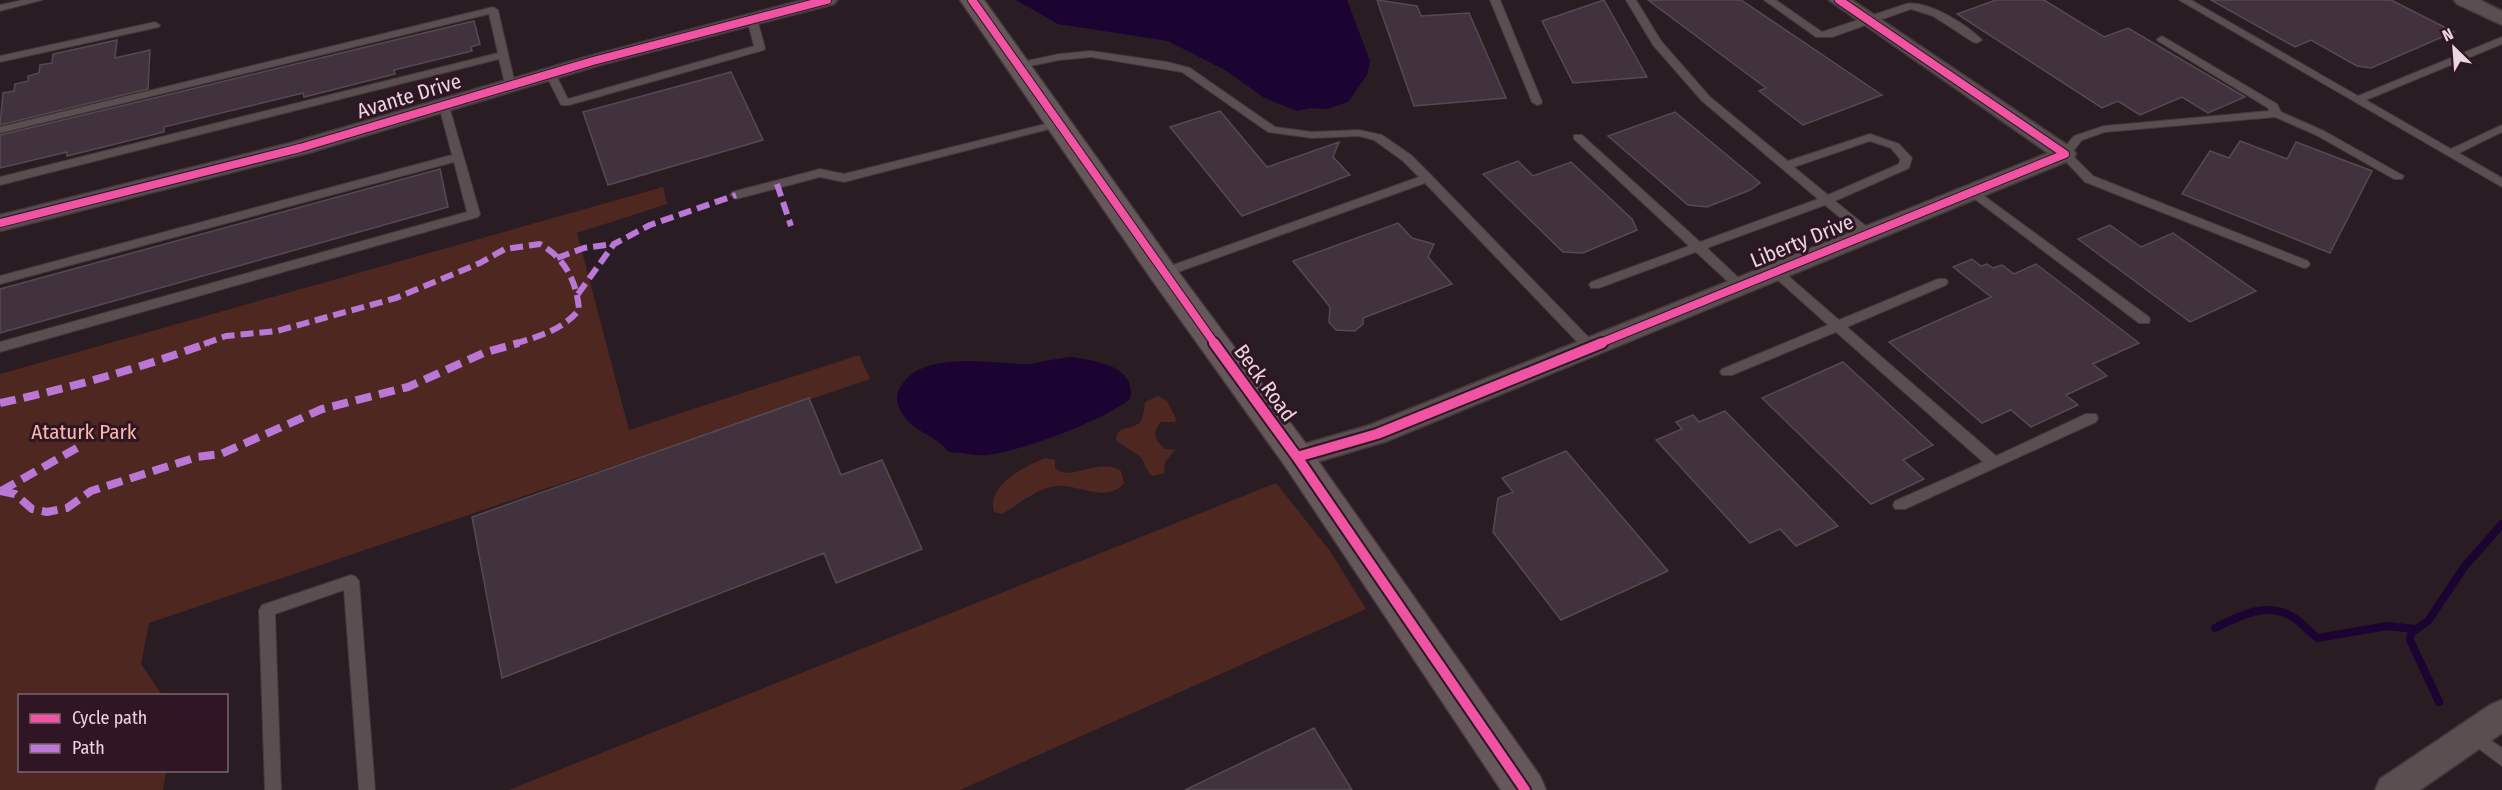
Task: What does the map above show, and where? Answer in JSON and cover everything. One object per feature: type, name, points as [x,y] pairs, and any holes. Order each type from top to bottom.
[{"type":"street","name":"Avante Drive","points":[[0,223],[300,148],[444,106],[510,84],[827,0]]},
{"type":"street","name":"Beck Road","points":[[972,0],[1162,273],[1297,457],[1525,790]]},
{"type":"street","points":[[1839,0],[2065,154]]},
{"type":"street","points":[[2464,0],[2502,19]]},
{"type":"street","name":"Liberty Drive","points":[[1297,457],[1377,434],[2065,154]]},
{"type":"street","points":[[2392,790],[2502,715]]},
{"type":"lane","points":[[0,8],[37,0]]},
{"type":"lane","points":[[1495,0],[1537,102]]},
{"type":"lane","points":[[1631,0],[1657,43],[1706,99],[1868,234]]},
{"type":"lane","points":[[1769,0],[1820,34],[1828,35],[1910,6],[1921,6],[1977,40]]},
{"type":"lane","points":[[2184,0],[2502,183]]},
{"type":"lane","points":[[0,130],[493,10],[510,84]]},
{"type":"lane","points":[[550,73],[566,103],[760,48],[752,19]]},
{"type":"lane","points":[[0,58],[155,25]]},
{"type":"lane","points":[[2162,39],[2273,106],[2276,114]]},
{"type":"lane","points":[[2357,100],[2502,40]]},
{"type":"lane","points":[[1016,66],[1059,57],[1091,54],[1186,70],[1272,130],[1312,135],[1359,133],[1378,137],[1407,158],[1590,347]]},
{"type":"lane","points":[[0,181],[503,55]]},
{"type":"lane","points":[[0,347],[474,214],[444,106]]},
{"type":"lane","points":[[2304,264],[2089,179],[2065,154],[2078,138],[2104,129],[2276,114],[2320,133],[2398,176]]},
{"type":"lane","points":[[736,195],[820,173],[844,178],[1057,124]]},
{"type":"lane","points":[[2451,153],[2502,128]]},
{"type":"lane","points":[[1578,137],[1740,285]]},
{"type":"lane","points":[[1595,285],[1826,200],[1900,169],[1905,165],[1906,158],[1896,146],[1870,137],[1785,166]]},
{"type":"lane","points":[[0,280],[459,157]]},
{"type":"lane","points":[[1162,273],[1426,178]]},
{"type":"lane","points":[[1972,191],[2144,320]]},
{"type":"lane","points":[[1775,271],[1994,463]]},
{"type":"lane","points":[[1727,372],[1942,282]]},
{"type":"lane","points":[[1900,505],[2091,418]]},
{"type":"lane","points":[[273,790],[267,610],[351,581],[366,790]]},
{"type":"lane","points":[[2473,735],[2502,759]]},
{"type":"green space","name":"Ataturk Park","points":[[663,187],[667,204],[577,233],[629,430],[859,355],[870,379],[149,623],[141,664],[161,694],[18,694],[18,772],[166,772],[163,790],[0,790],[0,374]]},
{"type":"green space","points":[[1158,396],[1167,401],[1176,419],[1175,422],[1161,422],[1155,433],[1159,443],[1165,449],[1175,450],[1165,462],[1164,473],[1153,476],[1139,456],[1116,440],[1119,432],[1141,421],[1145,402]]},
{"type":"green space","points":[[1045,458],[1055,460],[1055,468],[1069,473],[1095,467],[1113,467],[1121,471],[1124,483],[1118,489],[1101,493],[1065,486],[1050,487],[1035,493],[1002,514],[994,512],[993,502],[1002,485],[1018,471]]},
{"type":"green space","points":[[1276,483],[1330,551],[1366,609],[960,790],[509,790]]},
{"type":"shaded area","points":[[1016,0],[1347,0],[1370,61],[1367,75],[1348,102],[1327,109],[1310,108],[1297,111],[1263,97],[1225,70],[1168,41],[1058,24]]},
{"type":"shaded area","points":[[1072,357],[1103,363],[1121,372],[1131,388],[1130,399],[1082,425],[1018,448],[985,455],[949,452],[944,446],[910,423],[898,403],[898,392],[904,382],[914,372],[928,366],[961,361],[1027,364]]},
{"type":"building","points":[[1377,0],[1417,6],[1421,16],[1469,13],[1506,98],[1414,106]]},
{"type":"building","points":[[1604,0],[1647,77],[1573,83],[1542,21]]},
{"type":"building","points":[[1648,0],[1741,0],[1882,95],[1803,125],[1759,91],[1766,88]]},
{"type":"building","points":[[1996,0],[2044,0],[2104,37],[2128,28],[2245,97],[2208,113],[2182,97],[2140,115],[2118,101],[2102,108],[1957,14]]},
{"type":"building","points":[[2211,0],[2391,0],[2454,32],[2371,68],[2357,66],[2311,40],[2295,47]]},
{"type":"building","points":[[474,21],[480,44],[471,47],[472,51],[394,70],[395,74],[304,97],[303,93],[164,127],[164,132],[67,156],[67,152],[0,168],[0,135]]},
{"type":"building","points":[[117,40],[115,58],[150,50],[148,89],[0,125],[3,93],[14,91],[15,84],[28,81],[28,76],[39,73],[40,65],[52,63],[53,54]]},
{"type":"building","points":[[731,72],[763,140],[608,185],[583,112]]},
{"type":"building","points":[[1220,111],[1267,167],[1339,142],[1333,157],[1350,175],[1242,216],[1170,127]]},
{"type":"building","points":[[1675,112],[1760,183],[1750,190],[1707,207],[1688,205],[1608,136]]},
{"type":"building","points":[[2240,141],[2287,159],[2296,142],[2372,171],[2330,253],[2182,194],[2210,151],[2229,158]]},
{"type":"building","points":[[1518,161],[1533,176],[1571,162],[1632,219],[1637,230],[1583,253],[1563,252],[1483,174]]},
{"type":"building","points":[[440,169],[448,207],[0,333],[0,289]]},
{"type":"building","points":[[1398,223],[1412,238],[1434,244],[1428,257],[1452,284],[1363,318],[1363,324],[1355,331],[1336,330],[1329,322],[1330,307],[1293,261]]},
{"type":"building","points":[[2110,225],[2141,247],[2173,233],[2256,291],[2190,322],[2078,239]]},
{"type":"building","points":[[1972,259],[1981,266],[1987,264],[1993,268],[2002,265],[2014,274],[2036,264],[2139,343],[2093,364],[2107,376],[2066,395],[2078,405],[2031,427],[2011,410],[1982,423],[1889,342],[1991,297],[1953,267]]},
{"type":"building","points":[[1843,362],[1933,445],[1903,460],[1924,479],[1871,504],[1762,398]]},
{"type":"building","points":[[809,398],[841,475],[882,460],[922,549],[836,583],[824,553],[502,678],[472,517]]},
{"type":"building","points":[[1725,411],[1838,526],[1796,546],[1780,529],[1750,543],[1656,440],[1682,429],[1676,422],[1693,415],[1699,422]]},
{"type":"building","points":[[1566,451],[1668,571],[1561,620],[1493,532],[1498,498],[1513,492],[1502,478]]},
{"type":"building","points":[[1314,728],[1352,790],[1185,790]]},
{"type":"waterway","points":[[2439,702],[2410,640],[2411,633],[2428,621],[2465,566],[2502,524]]},
{"type":"waterway","points":[[2215,628],[2245,614],[2265,610],[2286,613],[2318,638],[2387,626],[2416,629]]},
{"type":"marked path","points":[[777,184],[791,226]]},
{"type":"marked path","points":[[578,294],[614,244],[650,225],[736,195]]},
{"type":"marked path","points":[[0,403],[60,390],[148,365],[226,336],[277,331],[396,298],[480,263],[505,249],[540,244],[547,248],[567,267],[578,294],[579,310],[569,322],[538,337],[486,352],[408,387],[322,409],[221,454],[197,457],[91,491],[67,508],[47,512],[32,509],[15,494],[0,491]]},
{"type":"marked path","points":[[557,258],[584,248],[614,244]]},
{"type":"marked path","points":[[1,491],[77,448]]},
{"type":"cycle path","points":[[0,223],[300,148],[593,61],[827,0]]},
{"type":"cycle path","points":[[972,0],[1163,273],[1297,457],[1525,790]]},
{"type":"cycle path","points":[[1297,457],[1377,434],[2065,154],[1839,0]]}]
